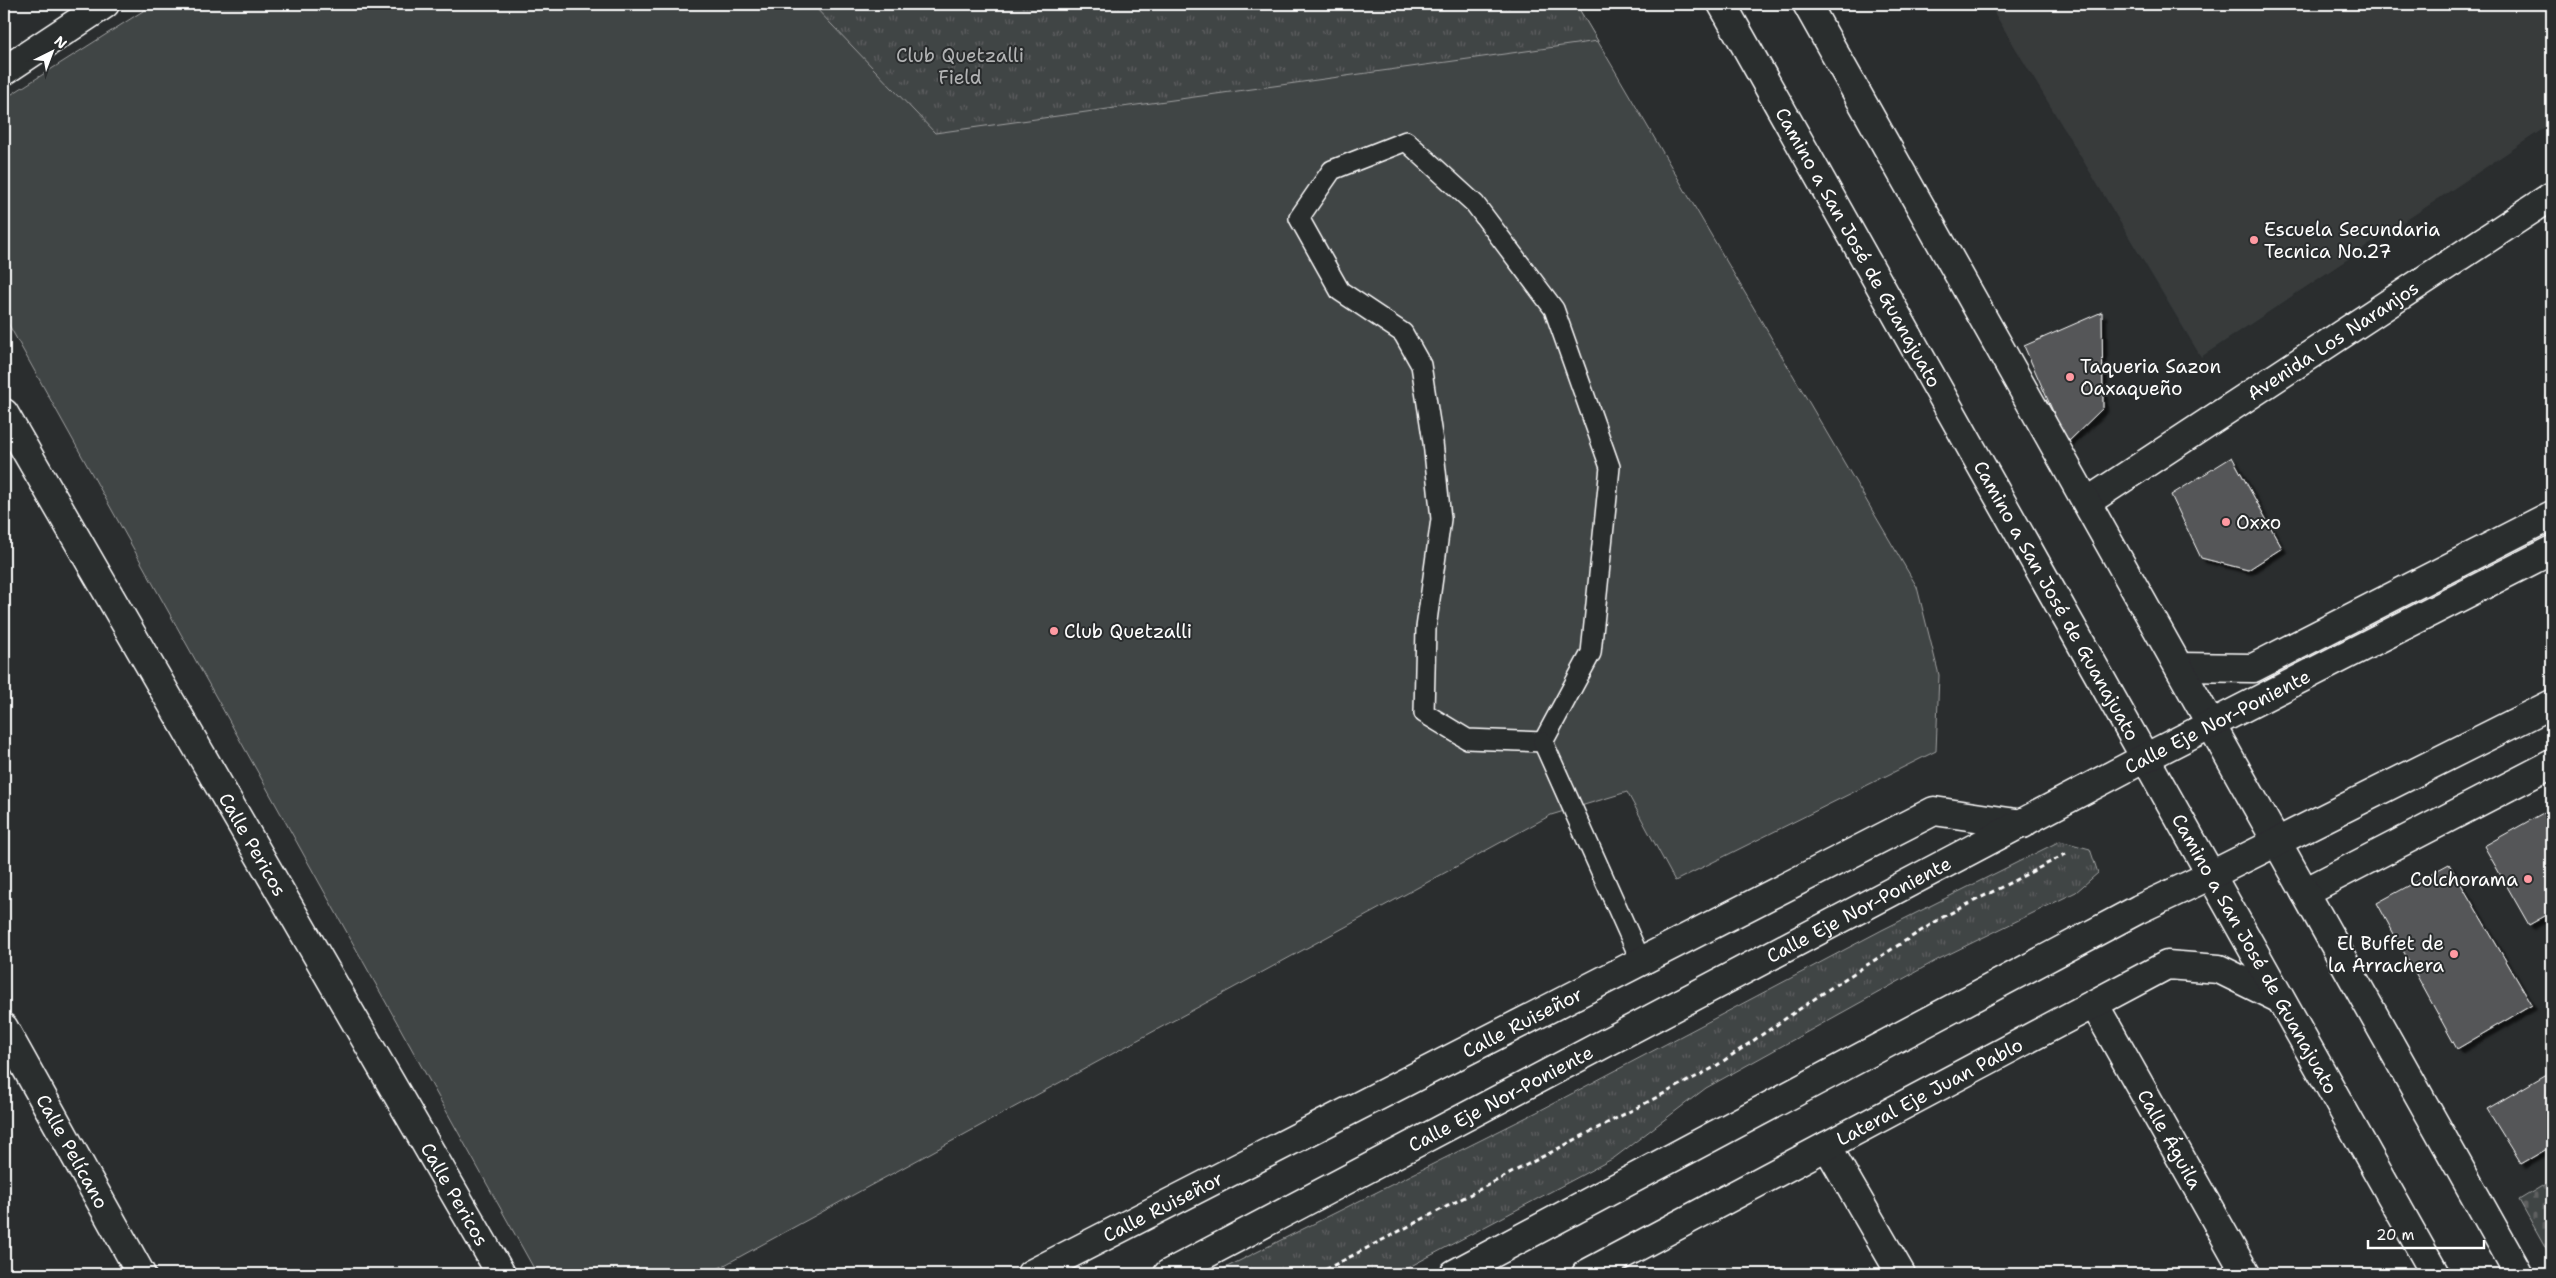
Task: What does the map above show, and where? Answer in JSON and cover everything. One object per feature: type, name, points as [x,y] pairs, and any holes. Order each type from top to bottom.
[{"type":"main road","points":[[4,71],[105,4]]},
{"type":"main road","name":"Camino a San José de Guanajuato","points":[[1722,4],[2434,1274]]},
{"type":"main road","points":[[1807,4],[2519,1274]]},
{"type":"main road","name":"Avenida Los Naranjos","points":[[2087,502],[2552,196]]},
{"type":"main road","name":"Calle Pericos","points":[[4,413],[501,1274]]},
{"type":"main road","points":[[2179,667],[2253,668],[2552,515]]},
{"type":"main road","name":"Calle Eje Nor-Poniente","points":[[1168,1274],[2145,758],[2552,550]]},
{"type":"main road","points":[[1454,1274],[2139,909],[2211,875],[2552,704]]},
{"type":"main road","points":[[2305,892],[2552,764]]},
{"type":"main road","name":"Calle Ruiseñor","points":[[1031,1274],[1934,811],[2022,824]]},
{"type":"main road","name":"Lateral Eje Juan Pablo","points":[[1586,1274],[2167,965],[2219,969],[2280,999]]},
{"type":"main road","name":"Calle Águila","points":[[2094,1004],[2246,1274]]},
{"type":"main road","name":"Calle Pelícano","points":[[4,1028],[141,1274]]},
{"type":"main road","points":[[1827,1146],[1901,1274]]},
{"type":"lane","points":[[1406,141],[1474,204],[1554,309],[1610,467],[1591,653],[1543,742],[1467,740],[1424,713],[1426,628],[1441,519],[1422,365],[1403,333],[1340,292],[1299,218],[1332,170],[1406,141]]},
{"type":"lane","points":[[1543,742],[1641,961]]},
{"type":"path","points":[[1317,1274],[1713,1068],[1832,987],[1943,917],[2068,853]]},
{"type":"shaded area","name":"Escuela Secundaria Tecnica No.27","points":[[1989,4],[2552,4],[2552,123],[2201,357]]},
{"type":"green space","name":"Club Quetzalli","points":[[154,4],[1576,4],[1917,587],[1939,675],[1936,751],[1675,881],[1627,792],[1551,815],[708,1274],[537,1274],[4,316],[4,99]]},
{"type":"green space","name":"Club Quetzalli Field","points":[[812,4],[1576,4],[1598,41],[935,133]]},
{"type":"green space","points":[[2060,841],[2090,849],[2098,873],[2076,892],[1939,959],[1706,1088],[1614,1158],[1396,1274],[1213,1274],[1537,1112],[1882,930]]},
{"type":"green space","points":[[2552,1180],[2552,1259],[2519,1200]]},
{"type":"building","name":"Taqueria Sazon Oaxaqueño","points":[[2102,312],[2103,408],[2067,443],[2024,346]]},
{"type":"building","name":"Oxxo","points":[[2232,457],[2282,548],[2248,570],[2201,558],[2171,495]]},
{"type":"building","name":"Colchorama","points":[[2552,808],[2552,912],[2529,925],[2484,846]]},
{"type":"building","name":"El Buffet de la Arrachera","points":[[2449,864],[2532,1005],[2457,1049],[2377,903]]},
{"type":"building","points":[[2552,1071],[2552,1146],[2521,1164],[2487,1109]]},
{"type":"place","name":"Escuela Secundaria Tecnica No.27","points":[[2254,240]]},
{"type":"place","name":"Taqueria Sazon Oaxaqueño","points":[[2070,377]]},
{"type":"place","name":"Oxxo","points":[[2226,522]]},
{"type":"place","name":"Club Quetzalli","points":[[1054,631]]},
{"type":"place","name":"Colchorama","points":[[2528,879]]},
{"type":"place","name":"El Buffet de la Arrachera","points":[[2454,954]]}]
